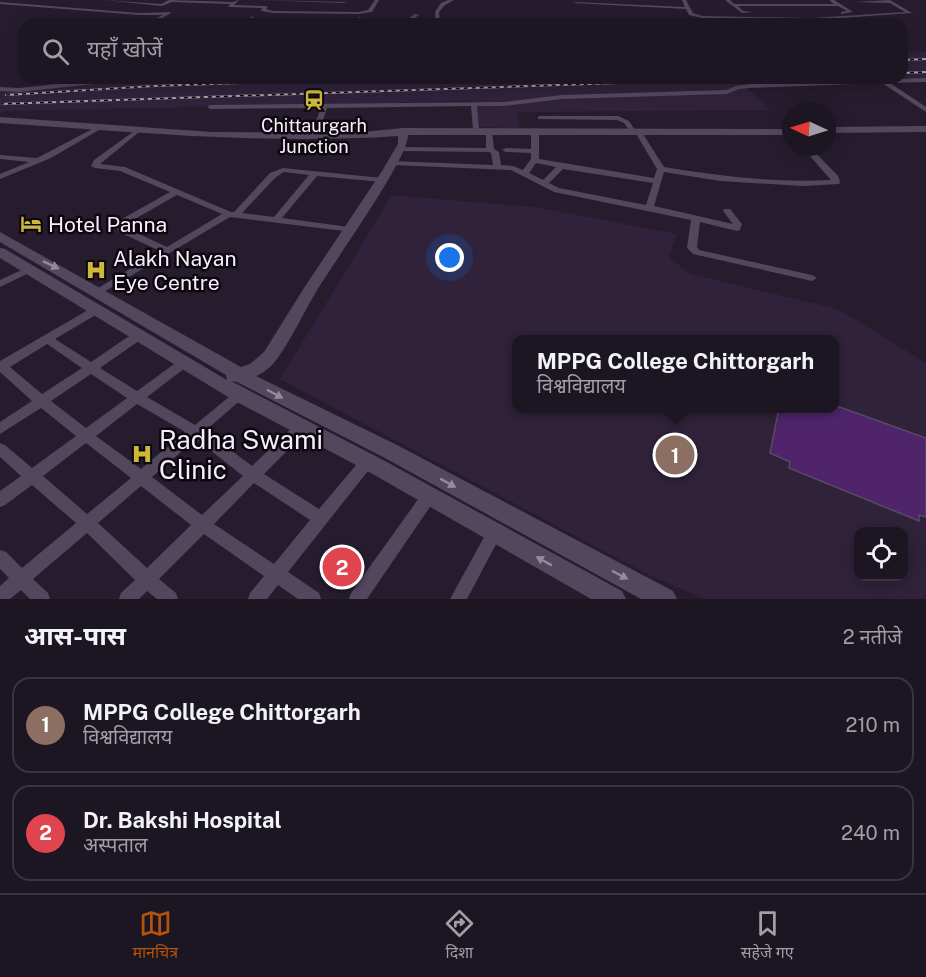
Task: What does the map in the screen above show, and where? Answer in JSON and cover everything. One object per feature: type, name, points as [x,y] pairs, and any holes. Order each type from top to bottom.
[{"type":"main road","points":[[0,119],[191,132],[315,134]]},
{"type":"main road","points":[[100,127],[212,135],[476,129],[635,131]]},
{"type":"main road","points":[[404,132],[782,131]]},
{"type":"main road","points":[[836,131],[926,131]]},
{"type":"main road","points":[[216,380],[241,375],[262,366],[270,356],[382,180],[400,149],[404,132]]},
{"type":"main road","points":[[0,236],[139,334],[239,395],[367,462],[614,599]]},
{"type":"main road","points":[[0,252],[28,270],[390,451],[665,599]]},
{"type":"street","points":[[106,0],[162,5],[172,0],[276,0],[343,3],[373,8]]},
{"type":"street","points":[[142,3],[151,0]]},
{"type":"street","points":[[276,0],[263,10],[363,13],[373,8],[377,0]]},
{"type":"street","points":[[438,18],[437,12],[443,4],[452,0]]},
{"type":"street","points":[[650,0],[684,1],[691,14],[697,16],[757,18]]},
{"type":"street","points":[[727,0],[744,12],[851,12],[831,0]]},
{"type":"street","points":[[778,0],[786,5]]},
{"type":"street","points":[[237,1],[230,6],[266,8],[343,3]]},
{"type":"street","points":[[828,18],[910,13],[889,1],[858,2]]},
{"type":"street","points":[[0,2],[103,8]]},
{"type":"street","points":[[0,2],[139,14],[169,13],[160,18]]},
{"type":"street","points":[[69,6],[77,3]]},
{"type":"street","points":[[576,3],[632,3],[688,8]]},
{"type":"street","points":[[733,5],[839,5]]},
{"type":"street","points":[[412,18],[417,15]]},
{"type":"street","points":[[908,81],[925,81]]},
{"type":"street","points":[[0,89],[19,90],[74,84]]},
{"type":"street","points":[[210,107],[507,104],[562,97],[727,92],[738,87],[817,84]]},
{"type":"street","points":[[887,84],[926,110]]},
{"type":"street","points":[[474,104],[476,129]]},
{"type":"street","points":[[315,134],[325,105]]},
{"type":"street","points":[[540,118],[559,114],[621,119],[635,131],[661,169],[720,179],[803,184],[836,182],[814,156]]},
{"type":"street","points":[[559,114],[562,130]]},
{"type":"street","points":[[0,177],[100,127]]},
{"type":"street","points":[[137,131],[95,166],[122,169],[232,214],[349,231]]},
{"type":"street","points":[[489,132],[490,150]]},
{"type":"street","points":[[525,173],[535,160],[535,132]]},
{"type":"street","points":[[400,149],[490,150],[495,153],[497,166]]},
{"type":"street","points":[[506,150],[536,150]]},
{"type":"street","points":[[0,157],[38,160]]},
{"type":"street","points":[[535,160],[657,181]]},
{"type":"street","points":[[392,163],[497,166],[525,173],[574,194],[649,208],[732,228],[739,226],[727,211]]},
{"type":"street","points":[[544,183],[561,166]]},
{"type":"street","points":[[649,208],[661,169]]},
{"type":"street","points":[[313,599],[203,525],[42,401],[1,366],[47,339],[168,251],[232,214],[276,172],[288,170],[382,180]]},
{"type":"street","points":[[276,220],[315,173]]},
{"type":"street","points":[[168,251],[122,230],[120,226],[123,222],[177,192]]},
{"type":"street","points":[[696,219],[692,248],[696,252],[812,278]]},
{"type":"street","points":[[0,284],[28,270]]},
{"type":"street","points":[[0,429],[139,334]]},
{"type":"street","points":[[47,339],[137,398],[196,432],[253,475],[321,519]]},
{"type":"street","points":[[0,500],[185,362]]},
{"type":"street","points":[[0,597],[239,395]]},
{"type":"street","points":[[127,599],[301,428]]},
{"type":"street","points":[[0,449],[87,523],[170,599]]},
{"type":"street","points":[[256,599],[367,462]]},
{"type":"street","points":[[357,599],[429,496]]},
{"type":"street","points":[[458,599],[494,533]]},
{"type":"street","points":[[0,558],[42,599]]},
{"type":"shaded area","points":[[926,52],[926,79],[908,80],[908,53]]},
{"type":"shaded area","points":[[72,84],[775,84],[745,85],[769,110],[517,112],[520,128],[475,127],[471,101],[7,111],[0,113],[0,90]]},
{"type":"shaded area","points":[[392,195],[535,207],[677,234],[669,257],[690,274],[838,309],[926,363],[926,599],[704,599],[649,575],[280,379]]},
{"type":"building","points":[[839,407],[926,438],[926,517],[919,515],[919,521],[789,468],[790,462],[770,453],[778,413],[839,413]]},
{"type":"railway","points":[[908,60],[926,59]]},
{"type":"railway","points":[[908,73],[926,72]]},
{"type":"railway","points":[[6,95],[212,84]]},
{"type":"railway","points":[[0,104],[589,84]]},
{"type":"place","name":"Chittaurgarh Junction","points":[[314,100]]},
{"type":"place","name":"Hotel Panna","points":[[31,224]]},
{"type":"place","name":"Alakh Nayan Eye Centre","points":[[96,270]]},
{"type":"place","name":"Radha Swami Clinic","points":[[142,454]]},
{"type":"place","name":"MPPG College Chittorgarh","points":[[675,455]]},
{"type":"place","name":"Dr. Bakshi Hospital","points":[[342,567]]}]
